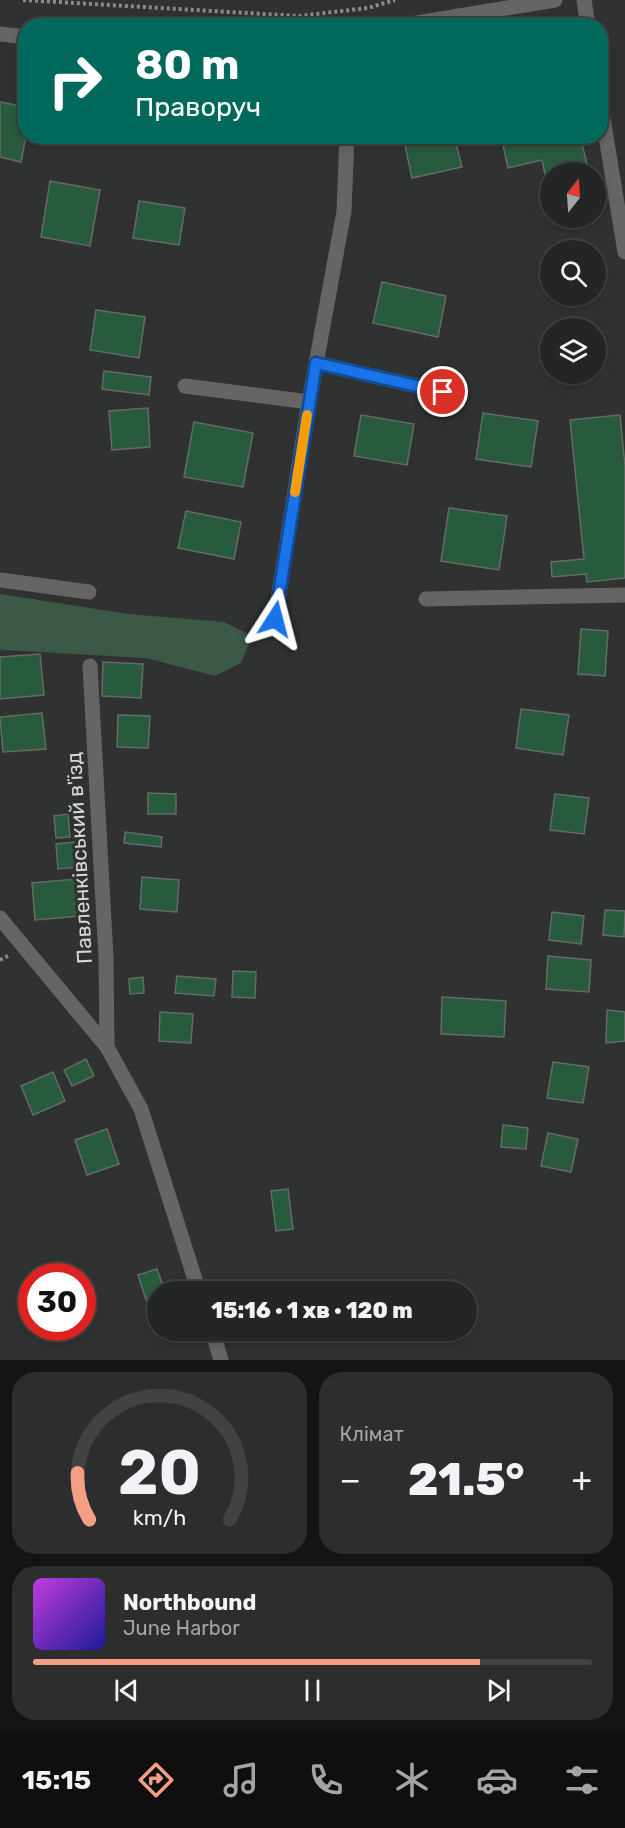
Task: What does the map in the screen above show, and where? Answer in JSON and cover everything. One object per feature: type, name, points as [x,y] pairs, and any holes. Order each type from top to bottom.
[{"type":"street","points":[[447,18],[555,0]]},
{"type":"street","points":[[584,0],[587,18]]},
{"type":"street","points":[[0,34],[18,37]]},
{"type":"street","points":[[275,619],[309,402],[344,211],[347,144]]},
{"type":"street","points":[[607,144],[625,252]]},
{"type":"street","points":[[316,363],[443,392]]},
{"type":"street","points":[[185,386],[309,402]]},
{"type":"street","points":[[0,580],[89,592]]},
{"type":"street","points":[[426,599],[625,596]]},
{"type":"street","name":"Павленківський в'їзд","points":[[90,666],[106,957],[107,1047]]},
{"type":"street","points":[[0,918],[107,1047],[141,1109],[196,1281]]},
{"type":"street","points":[[215,1341],[221,1360]]},
{"type":"path","points":[[23,0],[299,16],[368,8],[395,0]]},
{"type":"green space","points":[[0,594],[128,614],[224,622],[252,636],[241,663],[215,676],[146,658],[4,650],[0,649]]},
{"type":"building","points":[[0,102],[18,105],[18,144],[24,144],[21,162],[0,157]]},
{"type":"building","points":[[405,144],[456,144],[462,167],[412,178]]},
{"type":"building","points":[[503,144],[582,144],[586,162],[542,162],[542,160],[508,168]]},
{"type":"building","points":[[50,181],[100,190],[90,246],[41,237]]},
{"type":"building","points":[[139,201],[185,208],[179,245],[133,238]]},
{"type":"building","points":[[382,282],[446,296],[438,337],[373,323]]},
{"type":"building","points":[[96,310],[145,317],[139,358],[90,350]]},
{"type":"building","points":[[104,371],[151,377],[149,395],[102,389]]},
{"type":"building","points":[[148,408],[150,447],[112,450],[109,411]]},
{"type":"building","points":[[483,413],[538,421],[531,467],[476,459]]},
{"type":"building","points":[[361,415],[414,424],[407,465],[354,456]]},
{"type":"building","points":[[620,415],[625,466],[625,578],[587,582],[586,574],[552,577],[551,562],[584,559],[570,420]]},
{"type":"building","points":[[194,422],[253,433],[243,487],[184,477]]},
{"type":"building","points":[[449,508],[507,516],[499,570],[441,561]]},
{"type":"building","points":[[186,511],[241,522],[234,559],[178,548]]},
{"type":"building","points":[[581,629],[608,631],[605,676],[578,674]]},
{"type":"building","points":[[40,654],[44,695],[0,699],[0,657]]},
{"type":"building","points":[[103,662],[143,664],[141,698],[102,696]]},
{"type":"building","points":[[521,709],[569,715],[563,755],[516,748]]},
{"type":"building","points":[[42,713],[46,749],[3,752],[0,717]]},
{"type":"building","points":[[118,715],[150,716],[148,748],[117,747]]},
{"type":"building","points":[[148,793],[176,794],[176,814],[148,814]]},
{"type":"building","points":[[555,794],[589,798],[584,834],[550,830]]},
{"type":"building","points":[[68,814],[70,837],[56,838],[54,816]]},
{"type":"building","points":[[125,832],[162,837],[161,847],[124,843]]},
{"type":"building","points":[[74,842],[76,867],[58,869],[56,844]]},
{"type":"building","points":[[142,877],[179,880],[177,912],[140,909]]},
{"type":"building","points":[[77,879],[80,916],[35,920],[32,883]]},
{"type":"building","points":[[605,910],[625,911],[624,937],[603,935]]},
{"type":"building","points":[[552,912],[584,916],[581,944],[549,940]]},
{"type":"building","points":[[548,956],[591,960],[589,992],[546,989]]},
{"type":"building","points":[[233,971],[256,972],[255,998],[232,997]]},
{"type":"building","points":[[177,976],[216,979],[214,996],[175,993]]},
{"type":"building","points":[[143,977],[144,993],[130,994],[129,979]]},
{"type":"building","points":[[442,997],[506,1001],[504,1037],[441,1034]]},
{"type":"building","points":[[607,1010],[625,1012],[625,1041],[606,1043]]},
{"type":"building","points":[[160,1012],[193,1014],[191,1043],[159,1041]]},
{"type":"building","points":[[86,1059],[94,1076],[72,1086],[64,1070]]},
{"type":"building","points":[[553,1062],[589,1067],[583,1103],[547,1098]]},
{"type":"building","points":[[53,1072],[65,1101],[33,1115],[21,1086]]},
{"type":"building","points":[[503,1125],[528,1128],[526,1149],[501,1147]]},
{"type":"building","points":[[107,1129],[119,1164],[87,1175],[75,1140]]},
{"type":"building","points":[[548,1133],[578,1139],[571,1172],[541,1166]]},
{"type":"building","points":[[288,1189],[293,1229],[276,1231],[271,1191]]},
{"type":"building","points":[[157,1269],[161,1281],[147,1281],[147,1300],[146,1300],[138,1275]]},
{"type":"slow traffic","points":[[295,492],[307,415]]},
{"type":"route","points":[[275,619],[316,363],[443,392]]}]
